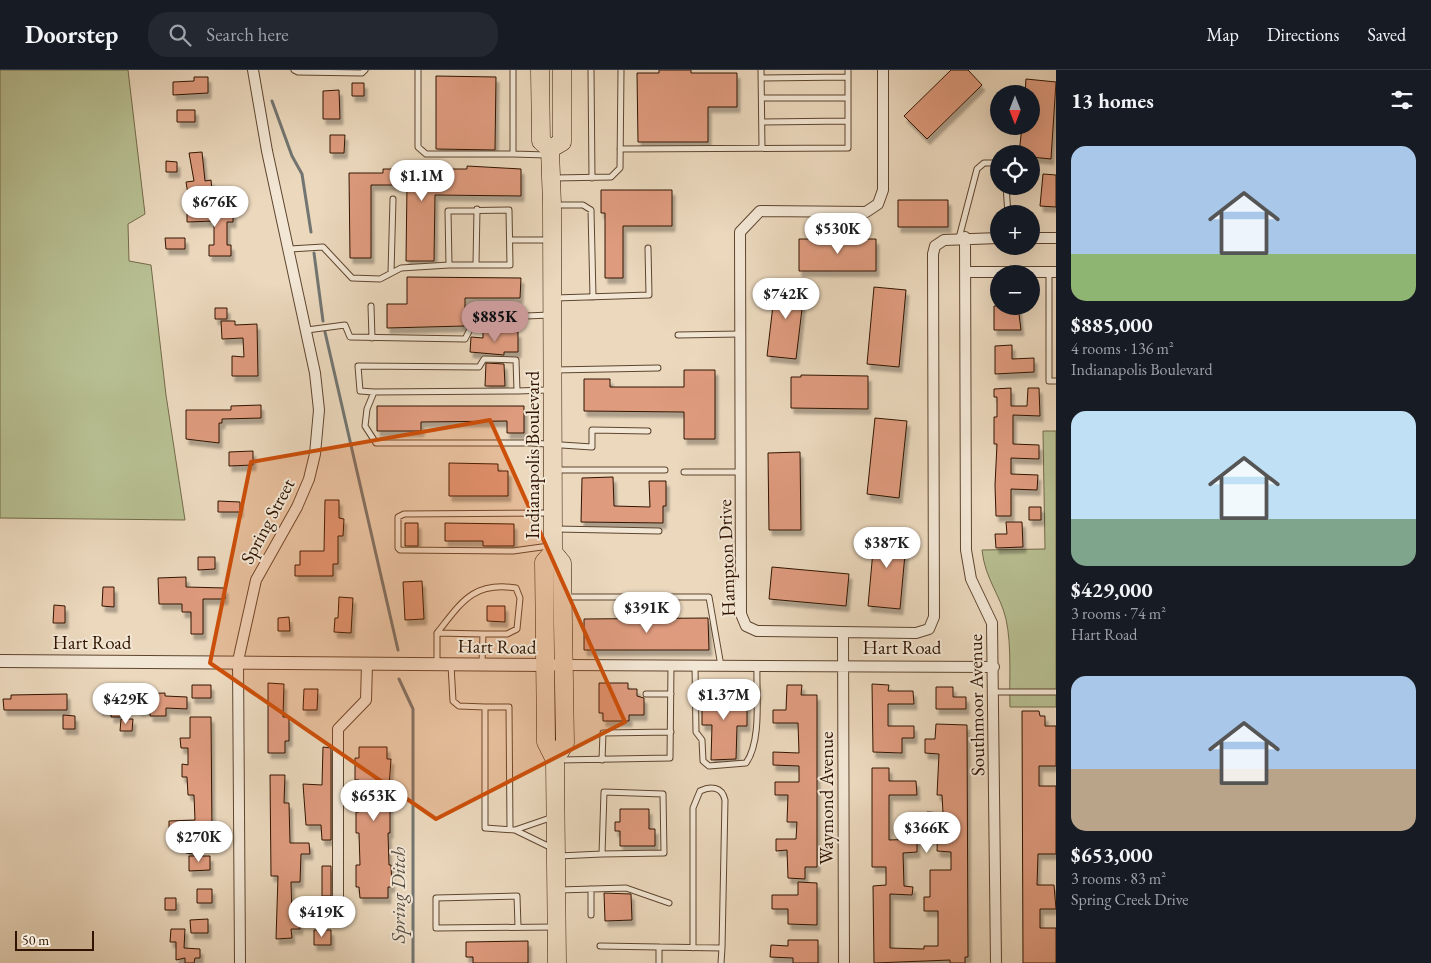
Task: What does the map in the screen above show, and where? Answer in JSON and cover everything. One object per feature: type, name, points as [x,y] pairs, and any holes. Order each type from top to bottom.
[{"type":"highway","name":"Indianapolis Boulevard","points":[[540,70],[541,141],[550,152],[552,205],[553,535],[544,562],[546,742],[555,760],[557,963]]},
{"type":"highway","points":[[550,152],[562,142],[562,70]]},
{"type":"highway","name":"Indianapolis Boulevard","points":[[553,535],[562,563],[565,742],[555,760]]},
{"type":"street","name":"Spring Street","points":[[240,963],[238,661],[256,580],[297,508],[309,479],[316,454],[319,410],[315,372],[307,330],[267,151],[253,70]]},
{"type":"street","name":"Hampton Drive","points":[[883,70],[883,190],[878,204],[866,212],[760,211],[740,232],[741,614],[746,626],[756,631],[843,633],[916,633],[929,629],[934,617],[932,254],[935,246],[944,240],[990,238]]},
{"type":"street","points":[[962,238],[966,272],[1053,272]]},
{"type":"street","points":[[1040,238],[1056,238]]},
{"type":"street","name":"Southmoor Avenue","points":[[966,272],[966,550],[971,579],[992,623],[996,963]]},
{"type":"street","name":"Waymond Avenue","points":[[843,633],[844,963]]},
{"type":"street","name":"Hart Road","points":[[0,661],[994,667]]},
{"type":"street","points":[[323,904],[338,903],[338,729],[366,700],[367,664]]},
{"type":"lane","points":[[294,70],[298,72],[362,73],[365,70]]},
{"type":"lane","points":[[418,70],[418,146],[426,154],[550,152]]},
{"type":"lane","points":[[513,70],[513,154]]},
{"type":"lane","points":[[591,70],[592,178]]},
{"type":"lane","points":[[551,178],[611,177],[618,172],[620,168],[621,70]]},
{"type":"lane","points":[[761,70],[762,148]]},
{"type":"lane","points":[[620,149],[848,148],[848,70]]},
{"type":"lane","points":[[761,78],[848,77]]},
{"type":"lane","points":[[762,98],[848,98]]},
{"type":"lane","points":[[762,122],[848,121]]},
{"type":"lane","points":[[962,238],[977,169],[984,163],[990,163]]},
{"type":"lane","points":[[391,273],[392,199]]},
{"type":"lane","points":[[552,205],[583,205],[591,210],[593,298]]},
{"type":"lane","points":[[290,249],[323,248],[352,278],[380,279],[401,268],[510,264],[509,210],[477,209],[448,211],[449,265]]},
{"type":"lane","points":[[476,264],[477,209]]},
{"type":"lane","points":[[510,240],[552,240]]},
{"type":"lane","points":[[307,330],[345,325],[350,337],[465,338],[476,318],[553,307],[593,298],[649,295],[648,248]]},
{"type":"lane","points":[[1053,272],[1049,381],[1056,381]]},
{"type":"lane","points":[[371,306],[372,338]]},
{"type":"lane","points":[[678,334],[741,334]]},
{"type":"lane","points":[[517,391],[516,360],[484,359],[479,367],[358,366],[360,391],[374,392],[517,391],[554,390]]},
{"type":"lane","points":[[554,370],[658,368]]},
{"type":"lane","points":[[374,392],[367,409],[365,426],[376,443],[531,443],[592,447],[592,430],[648,431]]},
{"type":"lane","points":[[554,470],[665,470]]},
{"type":"lane","points":[[684,472],[741,472]]},
{"type":"lane","points":[[553,535],[531,547],[513,551],[400,550],[398,548],[398,517],[404,514],[553,535],[659,531]]},
{"type":"lane","points":[[437,633],[508,634],[517,629],[520,598],[516,588],[499,586],[473,593],[461,603],[437,633],[437,664]]},
{"type":"lane","points":[[563,597],[709,597],[721,666]]},
{"type":"lane","points":[[482,665],[483,634]]},
{"type":"lane","points":[[451,664],[453,701],[459,706],[509,707],[507,728],[507,809],[513,829],[556,853],[602,854],[664,853],[663,794],[604,792],[602,854]]},
{"type":"lane","points":[[555,760],[668,760],[671,756],[671,666]]},
{"type":"lane","points":[[696,666],[696,732],[702,740],[703,761],[709,766],[746,763],[752,754],[756,728],[757,666]]},
{"type":"lane","points":[[994,692],[1056,692]]},
{"type":"lane","points":[[646,694],[671,694]]},
{"type":"lane","points":[[485,707],[488,782],[485,828],[513,829],[556,816]]},
{"type":"lane","points":[[602,760],[603,733],[671,732]]},
{"type":"lane","points":[[693,948],[693,808],[700,792],[712,788],[722,792],[725,800],[721,963]]},
{"type":"lane","points":[[556,890],[626,888],[669,903]]},
{"type":"lane","points":[[591,889],[591,915]]},
{"type":"lane","points":[[518,927],[517,896],[436,898],[436,928],[556,927]]},
{"type":"lane","points":[[600,946],[722,948]]},
{"type":"lane","points":[[659,947],[659,963]]},
{"type":"highlighted area","points":[[490,420],[625,722],[436,819],[210,663],[251,462]]},
{"type":"green space","points":[[0,70],[128,70],[145,214],[128,224],[129,261],[151,265],[166,395],[185,520],[0,518]]},
{"type":"green space","points":[[1043,431],[1056,431],[1056,707],[1010,707],[1008,630],[1003,610],[986,570],[982,550],[1045,549]]},
{"type":"building","points":[[659,70],[691,70],[691,73],[737,73],[737,107],[708,107],[708,142],[638,142],[637,73],[659,73]]},
{"type":"building","points":[[951,70],[968,70],[982,85],[927,139],[904,116]]},
{"type":"building","points":[[436,76],[496,77],[495,150],[436,149]]},
{"type":"building","points":[[194,77],[208,77],[208,93],[173,95],[173,82],[194,81]]},
{"type":"building","points":[[1026,79],[1056,82],[1051,159],[1040,158],[1040,145],[1020,145],[1021,135],[1040,135],[1040,85],[1026,85]]},
{"type":"building","points":[[352,83],[364,83],[364,96],[352,96]]},
{"type":"building","points":[[339,90],[340,119],[323,119],[323,91]]},
{"type":"building","points":[[177,110],[195,110],[195,122],[177,122]]},
{"type":"building","points":[[330,135],[345,135],[344,153],[330,153]]},
{"type":"building","points":[[202,152],[205,181],[211,180],[212,191],[188,194],[186,182],[194,181],[189,153]]},
{"type":"building","points":[[166,161],[177,162],[177,172],[166,172]]},
{"type":"building","points":[[467,166],[521,169],[521,196],[435,195],[434,261],[406,261],[407,185],[371,185],[371,258],[350,258],[349,173],[383,173],[383,169],[467,169]]},
{"type":"building","points":[[1043,174],[1056,175],[1056,207],[1040,206]]},
{"type":"building","points":[[601,190],[672,190],[672,226],[623,226],[623,278],[605,278],[605,213],[601,213]]},
{"type":"building","points":[[898,200],[948,200],[948,227],[898,227]]},
{"type":"building","points":[[187,208],[233,211],[233,222],[227,222],[227,245],[231,245],[231,256],[209,256],[209,245],[214,245],[214,221],[187,222]]},
{"type":"building","points":[[165,238],[185,238],[185,249],[166,249]]},
{"type":"building","points":[[799,239],[876,239],[876,271],[799,271]]},
{"type":"building","points":[[407,277],[521,278],[520,298],[465,298],[465,326],[387,328],[387,304],[407,304]]},
{"type":"building","points":[[776,280],[805,284],[796,359],[767,356]]},
{"type":"building","points":[[874,287],[906,290],[899,367],[867,364]]},
{"type":"building","points":[[215,308],[227,308],[227,319],[215,319]]},
{"type":"building","points":[[994,315],[1019,315],[1021,330],[994,330]]},
{"type":"building","points":[[221,321],[235,321],[235,325],[257,324],[258,376],[232,376],[232,356],[244,357],[243,338],[222,339]]},
{"type":"building","points":[[483,332],[518,332],[518,352],[504,352],[504,355],[470,352],[471,337],[483,338]]},
{"type":"building","points":[[1012,345],[1012,359],[1034,358],[1034,372],[995,374],[995,346]]},
{"type":"building","points":[[486,363],[504,364],[505,386],[485,386]]},
{"type":"building","points":[[684,370],[715,370],[715,439],[684,439],[684,412],[584,411],[584,379],[610,379],[610,387],[684,387]]},
{"type":"building","points":[[801,375],[868,376],[868,409],[791,408],[791,377],[801,377]]},
{"type":"building","points":[[1011,388],[1011,406],[1027,406],[1028,388],[1039,388],[1040,416],[1013,415],[1013,444],[1039,445],[1039,459],[1011,458],[1011,474],[1038,475],[1037,490],[1011,489],[1011,516],[996,516],[997,444],[994,444],[994,417],[997,417],[997,397],[994,397],[994,389]]},
{"type":"building","points":[[261,405],[261,418],[222,419],[222,423],[219,423],[219,443],[186,439],[186,410],[231,410],[231,406]]},
{"type":"building","points":[[377,406],[524,406],[524,433],[507,433],[507,421],[421,422],[421,431],[377,431]]},
{"type":"building","points":[[875,418],[907,421],[899,498],[867,494]]},
{"type":"building","points":[[253,451],[253,465],[229,466],[229,452]]},
{"type":"building","points":[[800,452],[801,530],[769,530],[768,453]]},
{"type":"building","points":[[449,463],[498,464],[498,471],[508,471],[508,496],[449,496]]},
{"type":"building","points":[[613,477],[614,506],[650,507],[649,481],[666,481],[666,506],[663,506],[663,523],[581,522],[582,478]]},
{"type":"building","points":[[325,500],[339,500],[339,518],[344,519],[343,536],[338,536],[338,564],[333,564],[333,576],[295,576],[295,565],[300,565],[300,551],[324,551]]},
{"type":"building","points":[[218,501],[240,502],[240,512],[218,512]]},
{"type":"building","points":[[1029,507],[1041,507],[1041,520],[1029,520]]},
{"type":"building","points":[[1006,522],[1022,522],[1023,547],[996,548],[995,534],[1007,534]]},
{"type":"building","points":[[405,523],[418,523],[418,546],[405,546]]},
{"type":"building","points":[[445,523],[514,524],[514,546],[483,546],[483,541],[445,541]]},
{"type":"building","points":[[875,529],[907,532],[900,609],[868,606]]},
{"type":"building","points":[[198,557],[215,557],[215,569],[198,570]]},
{"type":"building","points":[[772,567],[849,574],[846,606],[769,599]]},
{"type":"building","points":[[186,577],[186,587],[225,588],[225,599],[203,599],[203,634],[191,634],[191,612],[182,612],[182,604],[159,604],[158,578]]},
{"type":"building","points":[[422,581],[424,619],[405,620],[403,582]]},
{"type":"building","points":[[103,587],[114,587],[114,607],[102,606]]},
{"type":"building","points":[[339,597],[353,598],[351,633],[334,632],[335,618],[338,618]]},
{"type":"building","points":[[54,605],[65,606],[65,623],[53,623]]},
{"type":"building","points":[[487,606],[505,606],[505,622],[487,621]]},
{"type":"building","points":[[289,617],[290,631],[278,631],[278,618]]},
{"type":"building","points":[[708,618],[709,650],[584,650],[584,619]]},
{"type":"building","points":[[268,683],[284,684],[283,717],[289,717],[289,741],[285,741],[285,753],[268,753]]},
{"type":"building","points":[[599,683],[628,683],[628,689],[637,689],[637,696],[644,698],[644,715],[629,715],[629,721],[603,721],[603,713],[599,713]]},
{"type":"building","points":[[872,684],[889,685],[888,691],[913,691],[914,704],[888,704],[888,726],[914,726],[914,738],[902,738],[902,753],[873,752]]},
{"type":"building","points":[[192,685],[211,685],[211,698],[192,698]]},
{"type":"building","points":[[787,685],[802,685],[801,695],[817,695],[817,867],[805,867],[805,879],[788,878],[787,850],[776,851],[776,839],[796,839],[797,822],[787,822],[788,795],[775,795],[775,782],[799,782],[799,766],[773,765],[773,752],[799,753],[798,723],[773,723],[773,710],[786,710]]},
{"type":"building","points":[[936,687],[953,687],[953,697],[966,697],[966,709],[936,709]]},
{"type":"building","points":[[304,689],[318,689],[317,710],[303,710]]},
{"type":"building","points":[[702,691],[747,692],[747,726],[737,726],[736,759],[711,760],[712,725],[702,725]]},
{"type":"building","points":[[165,693],[165,696],[187,697],[187,709],[166,708],[166,716],[150,716],[150,710],[138,710],[138,694]]},
{"type":"building","points":[[67,694],[67,710],[4,710],[3,699],[11,699],[11,695]]},
{"type":"building","points":[[100,694],[120,694],[121,717],[111,717],[111,710],[100,710]]},
{"type":"building","points":[[1022,711],[1039,711],[1040,716],[1045,716],[1045,726],[1056,726],[1056,766],[1039,766],[1039,786],[1056,786],[1056,854],[1038,854],[1037,885],[1054,885],[1056,909],[1040,909],[1040,928],[1056,928],[1056,963],[1023,963]]},
{"type":"building","points":[[63,715],[75,716],[75,729],[63,729]]},
{"type":"building","points":[[190,717],[211,717],[212,833],[196,833],[195,854],[186,853],[187,834],[169,834],[169,821],[195,820],[194,795],[188,795],[187,777],[182,777],[182,764],[188,765],[188,748],[181,748],[180,738],[190,738]]},
{"type":"building","points":[[121,719],[133,719],[132,731],[120,731]]},
{"type":"building","points":[[936,724],[967,725],[968,957],[965,957],[965,963],[950,963],[950,960],[874,963],[873,886],[886,885],[886,867],[872,867],[872,768],[889,768],[889,781],[916,781],[917,795],[889,795],[889,840],[917,839],[917,852],[903,853],[904,886],[913,887],[912,895],[890,894],[890,948],[924,949],[924,946],[938,946],[938,911],[924,911],[924,897],[930,897],[930,870],[951,870],[951,852],[937,851],[938,824],[926,824],[927,812],[943,813],[942,795],[937,795],[939,754],[925,753],[925,739],[935,739]]},
{"type":"building","points":[[323,747],[331,748],[331,840],[322,840],[321,825],[306,825],[303,784],[322,785]]},
{"type":"building","points":[[359,747],[387,747],[387,759],[391,759],[388,800],[390,800],[390,833],[388,833],[392,887],[388,887],[388,898],[360,898],[359,887],[356,887],[356,865],[360,865],[359,833],[356,833],[356,812],[359,812],[359,780],[355,780],[355,758],[359,758]]},
{"type":"building","points":[[270,775],[285,775],[284,803],[289,803],[290,843],[309,843],[310,854],[301,854],[300,882],[291,882],[292,918],[299,918],[300,929],[291,929],[292,938],[276,939],[278,876],[271,876]]},
{"type":"building","points":[[620,809],[649,809],[649,829],[655,829],[655,846],[620,846],[620,831],[615,831],[615,822],[620,822]]},
{"type":"building","points":[[189,856],[210,856],[210,870],[189,871]]},
{"type":"building","points":[[322,866],[331,866],[331,896],[322,896]]},
{"type":"building","points":[[798,882],[817,883],[817,925],[788,924],[788,909],[772,909],[772,895],[798,895]]},
{"type":"building","points":[[197,889],[212,889],[212,903],[197,903]]},
{"type":"building","points":[[604,893],[631,894],[632,920],[605,921]]},
{"type":"building","points":[[165,898],[176,898],[176,910],[165,910]]},
{"type":"building","points":[[208,919],[208,933],[191,933],[190,920]]},
{"type":"building","points":[[171,929],[185,929],[184,948],[200,949],[200,958],[195,958],[194,963],[185,963],[185,958],[176,960],[176,942],[170,942]]},
{"type":"building","points":[[314,930],[331,930],[331,945],[314,945]]},
{"type":"building","points":[[788,940],[818,940],[818,963],[793,963],[793,958],[770,957],[771,945],[788,946]]},
{"type":"building","points":[[528,941],[528,963],[473,963],[473,957],[466,957],[466,942]]},
{"type":"waterway","points":[[272,101],[292,156],[302,174],[311,232]]},
{"type":"waterway","points":[[314,253],[323,321]]},
{"type":"waterway","points":[[325,332],[398,650]]},
{"type":"waterway","name":"Spring Ditch","points":[[399,679],[413,709],[413,963]]}]
